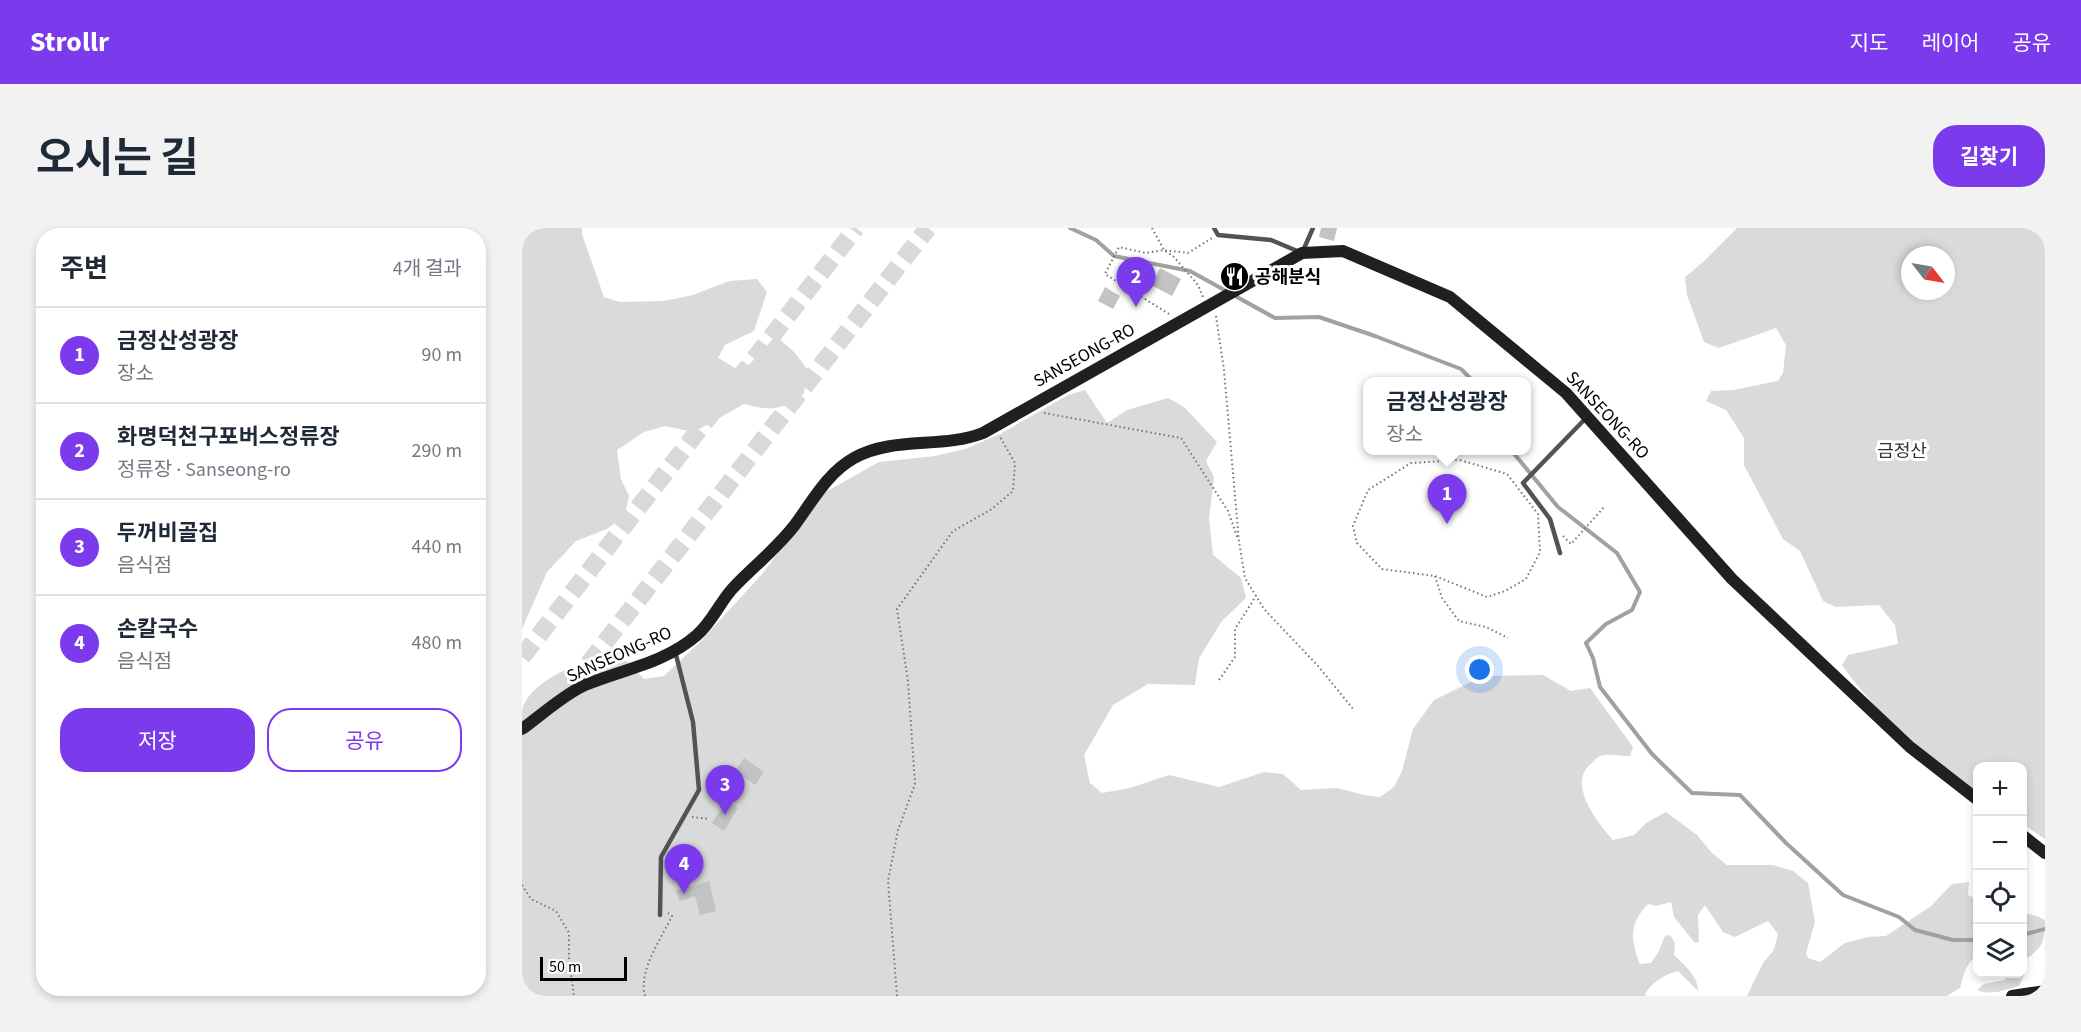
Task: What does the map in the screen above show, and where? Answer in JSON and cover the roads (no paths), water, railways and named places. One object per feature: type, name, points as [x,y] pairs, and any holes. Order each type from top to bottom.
[{"type":"main road","name":"SANSEONG-RO","points":[[522,729],[579,688],[637,668],[675,651],[699,633],[732,589],[781,541],[824,484],[844,464],[878,448],[966,439],[983,433],[1302,253],[1343,251],[1450,297],[1566,393],[1732,579],[1910,747],[1973,797]]},
{"type":"main road","points":[[2027,839],[2045,853]]},
{"type":"main road","points":[[2012,996],[2045,991]]},
{"type":"lane","points":[[1214,228],[1218,235],[1271,240],[1302,253],[1313,228]]},
{"type":"lane","points":[[1560,553],[1550,519],[1523,483],[1587,417]]},
{"type":"lane","points":[[660,915],[661,857],[699,790],[693,722],[675,651]]},
{"type":"waterway","points":[[1070,228],[1096,240],[1114,256],[1190,271],[1275,318],[1319,317],[1461,369],[1469,377]]},
{"type":"waterway","points":[[1515,455],[1558,507],[1617,553],[1640,592],[1632,610],[1606,624],[1586,643],[1593,658],[1600,687],[1652,754],[1692,793],[1740,795],[1786,843],[1843,895],[1899,917],[1915,930],[1953,940],[1973,940]]},
{"type":"waterway","points":[[2027,934],[2045,929]]},
{"type":"tunnel","points":[[522,657],[856,228]]},
{"type":"tunnel","points":[[522,749],[928,228]]},
{"type":"place","name":"공해분식","points":[[1234,277]]},
{"type":"place","name":"화명덕천구포버스정류장","points":[[1136,307]]},
{"type":"place","name":"금정산성광장","points":[[1447,524]]},
{"type":"place","name":"두꺼비골집","points":[[725,815]]},
{"type":"place","name":"손칼국수","points":[[684,894]]},
{"type":"park label","name":"금정산","points":[[1902,451]]}]
